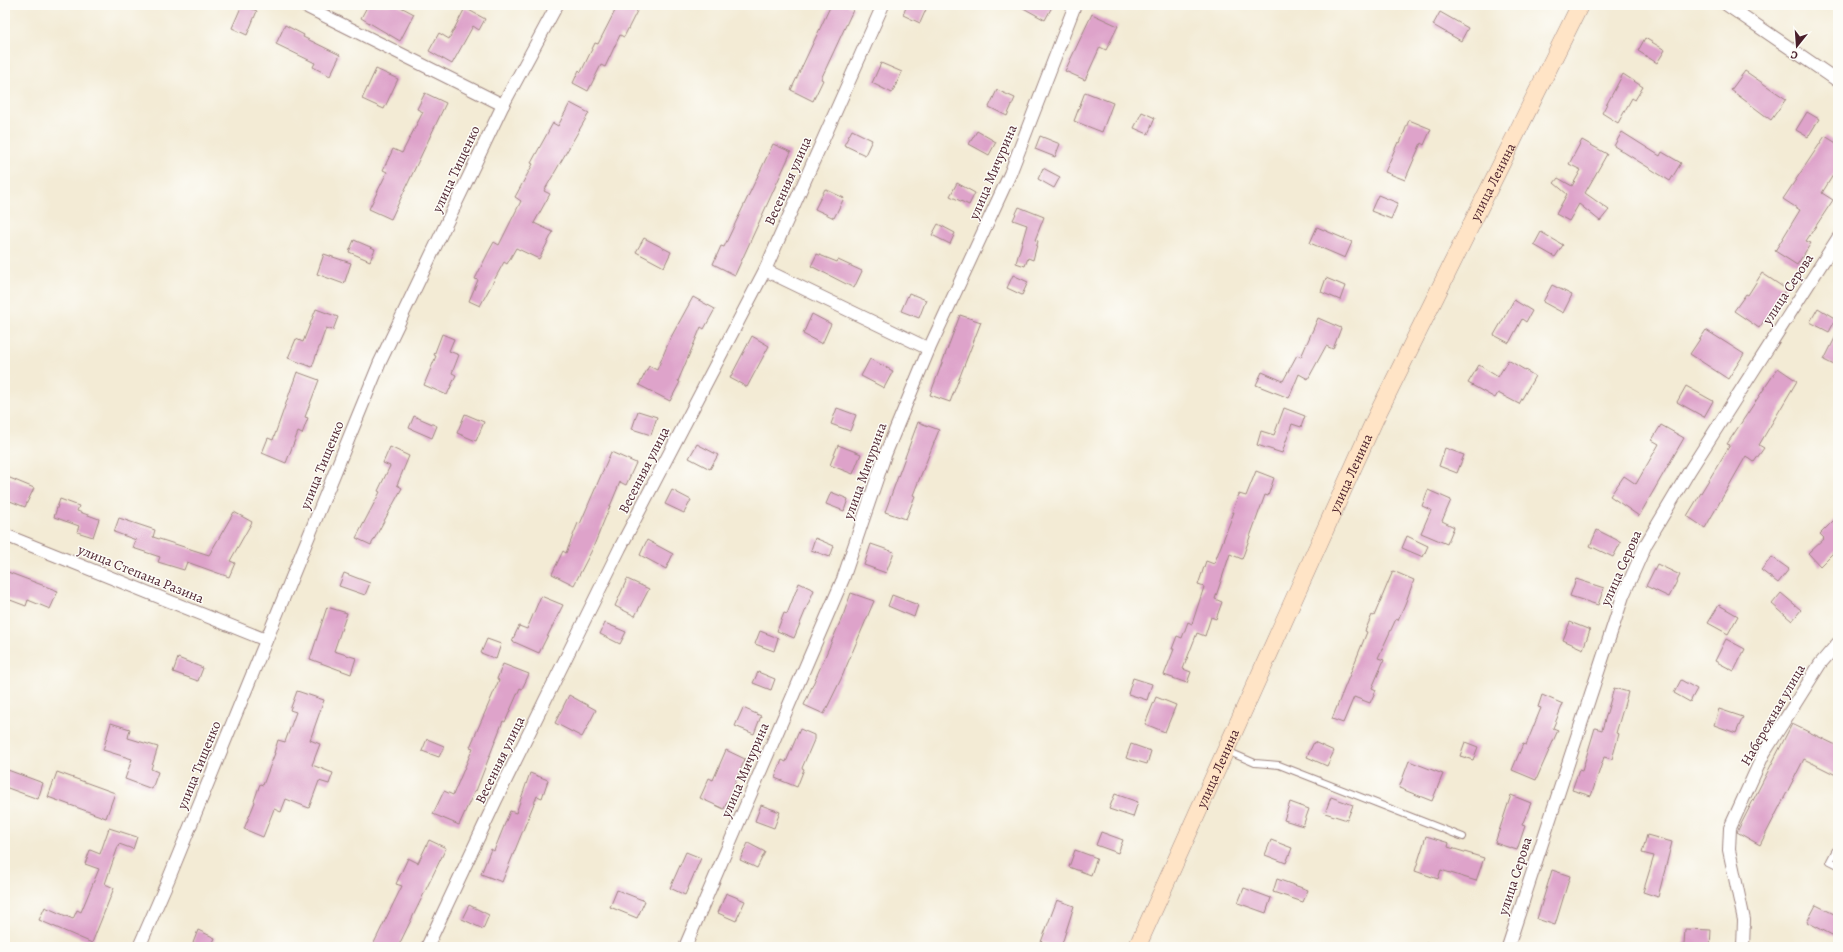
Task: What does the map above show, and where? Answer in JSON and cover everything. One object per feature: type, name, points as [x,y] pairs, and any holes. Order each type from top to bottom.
[{"type":"main road","name":"улица Ленина","points":[[1137,947],[1375,419],[1580,5]]},
{"type":"street","points":[[303,5],[503,105]]},
{"type":"street","name":"улица Тищенко","points":[[139,947],[380,362],[503,105],[557,5]]},
{"type":"street","name":"Весенняя улица","points":[[427,947],[496,800],[620,548],[765,270],[883,5]]},
{"type":"street","name":"улица Мичурина","points":[[685,947],[843,579],[885,455],[929,349],[1010,174],[1075,5]]},
{"type":"street","points":[[1726,5],[1838,81]]},
{"type":"street","name":"улица Серова","points":[[1508,947],[1623,596],[1643,550],[1690,470],[1838,238]]},
{"type":"street","points":[[765,270],[929,349]]},
{"type":"street","name":"улица Степана Разина","points":[[5,536],[266,640]]},
{"type":"street","name":"Набережная улица","points":[[1742,947],[1744,920],[1729,850],[1730,828],[1764,752],[1820,664],[1838,643]]},
{"type":"lane","points":[[1225,750],[1255,763],[1279,765],[1464,837]]},
{"type":"lane","points":[[1838,846],[1830,861],[1838,865]]},
{"type":"building","points":[[242,5],[257,11],[247,35],[232,28]]},
{"type":"building","points":[[368,5],[397,5],[414,14],[400,41],[361,18]]},
{"type":"building","points":[[618,5],[640,5],[624,37],[620,35],[605,67],[601,65],[588,91],[573,83],[579,70],[581,72],[595,43],[598,44]]},
{"type":"building","points":[[831,5],[847,5],[854,8],[821,79],[823,80],[813,101],[791,90]]},
{"type":"building","points":[[907,5],[928,5],[920,23],[903,15]]},
{"type":"building","points":[[1018,5],[1053,5],[1045,20]]},
{"type":"building","points":[[465,8],[485,19],[479,30],[473,26],[452,64],[429,51],[439,33],[449,39]]},
{"type":"building","points":[[1440,12],[1468,28],[1461,41],[1433,25]]},
{"type":"building","points":[[1092,14],[1118,26],[1106,50],[1100,47],[1085,80],[1065,71]]},
{"type":"building","points":[[285,25],[304,35],[303,37],[340,55],[330,76],[313,67],[315,63],[276,44]]},
{"type":"building","points":[[1645,38],[1665,50],[1657,63],[1638,51]]},
{"type":"building","points":[[881,63],[902,72],[892,93],[872,83]]},
{"type":"building","points":[[376,69],[398,79],[384,109],[362,99]]},
{"type":"building","points":[[1745,71],[1786,99],[1771,120],[1731,90]]},
{"type":"building","points":[[1623,74],[1643,87],[1635,100],[1632,98],[1618,123],[1602,113]]},
{"type":"building","points":[[997,90],[1015,98],[1007,116],[989,107]]},
{"type":"building","points":[[1085,92],[1113,103],[1102,132],[1074,121]]},
{"type":"building","points":[[425,93],[446,103],[391,219],[369,209],[387,172],[383,170],[393,149],[402,153],[423,112],[417,109]]},
{"type":"building","points":[[570,103],[589,113],[544,191],[550,194],[534,223],[553,232],[539,259],[516,248],[507,264],[504,262],[480,306],[469,301],[478,280],[475,279],[488,253],[494,242],[499,245],[521,201],[515,197],[533,164],[531,163],[553,123],[558,126]]},
{"type":"building","points":[[1142,112],[1155,118],[1148,134],[1134,128]]},
{"type":"building","points":[[1807,112],[1819,119],[1808,137],[1796,130]]},
{"type":"building","points":[[1409,120],[1431,129],[1424,145],[1421,143],[1405,180],[1385,172],[1398,142],[1400,143]]},
{"type":"building","points":[[852,130],[872,140],[865,155],[844,145]]},
{"type":"building","points":[[977,131],[996,142],[989,155],[969,144]]},
{"type":"building","points":[[1622,132],[1660,156],[1662,152],[1681,163],[1670,181],[1614,146]]},
{"type":"building","points":[[1040,136],[1060,144],[1055,157],[1035,149]]},
{"type":"building","points":[[1825,136],[1838,144],[1838,167],[1822,193],[1833,200],[1806,241],[1811,243],[1797,265],[1775,251],[1800,210],[1783,199]]},
{"type":"building","points":[[1582,140],[1607,154],[1585,193],[1609,210],[1600,221],[1579,204],[1569,221],[1556,214],[1567,194],[1554,183],[1558,178],[1572,186],[1581,170],[1569,164]]},
{"type":"building","points":[[773,144],[791,152],[735,275],[713,264],[721,246],[724,247]]},
{"type":"building","points":[[1043,168],[1060,177],[1054,188],[1038,179]]},
{"type":"building","points":[[957,183],[975,193],[969,205],[950,196]]},
{"type":"building","points":[[825,189],[844,198],[834,218],[815,209]]},
{"type":"building","points":[[1378,195],[1398,203],[1391,219],[1371,211]]},
{"type":"building","points":[[1019,207],[1044,217],[1035,240],[1038,241],[1033,260],[1028,258],[1025,266],[1016,263],[1027,225],[1013,220]]},
{"type":"building","points":[[938,224],[955,233],[950,244],[932,235]]},
{"type":"building","points":[[1317,227],[1352,242],[1345,258],[1310,243]]},
{"type":"building","points":[[1541,232],[1563,245],[1555,257],[1534,245]]},
{"type":"building","points":[[644,238],[671,252],[664,267],[636,252]]},
{"type":"building","points":[[354,240],[375,249],[370,261],[349,252]]},
{"type":"building","points":[[324,254],[351,263],[344,284],[317,274]]},
{"type":"building","points":[[817,254],[837,262],[838,260],[862,271],[854,288],[811,266]]},
{"type":"building","points":[[1762,273],[1786,289],[1759,328],[1734,311],[1746,294],[1748,295]]},
{"type":"building","points":[[1013,275],[1028,282],[1022,295],[1007,288]]},
{"type":"building","points":[[1326,278],[1345,286],[1340,300],[1321,292]]},
{"type":"building","points":[[1552,285],[1572,295],[1563,313],[1543,302]]},
{"type":"building","points":[[909,293],[926,300],[919,318],[901,311]]},
{"type":"building","points":[[693,297],[715,309],[704,329],[701,327],[678,381],[680,382],[670,401],[639,385],[649,366],[657,370],[670,339]]},
{"type":"building","points":[[1514,300],[1532,311],[1526,322],[1522,319],[1509,343],[1494,335]]},
{"type":"building","points":[[1818,308],[1836,319],[1829,332],[1810,322]]},
{"type":"building","points":[[316,309],[338,317],[333,330],[326,328],[312,367],[288,358],[296,339],[303,342]]},
{"type":"building","points":[[812,314],[831,324],[822,344],[803,334]]},
{"type":"building","points":[[960,315],[981,322],[950,402],[930,395]]},
{"type":"building","points":[[1318,318],[1341,328],[1333,349],[1326,346],[1308,379],[1299,374],[1289,398],[1256,385],[1262,372],[1283,381],[1297,355],[1301,357]]},
{"type":"building","points":[[1706,330],[1744,354],[1728,379],[1690,354]]},
{"type":"building","points":[[1838,332],[1838,367],[1824,360]]},
{"type":"building","points":[[442,334],[454,339],[449,351],[459,355],[452,373],[456,375],[447,395],[424,385],[436,356],[434,355]]},
{"type":"building","points":[[752,336],[769,346],[747,387],[730,378]]},
{"type":"building","points":[[870,359],[893,371],[884,388],[861,376]]},
{"type":"building","points":[[1508,360],[1535,376],[1519,404],[1498,393],[1495,398],[1468,383],[1479,365],[1498,377]]},
{"type":"building","points":[[1778,368],[1797,381],[1759,445],[1764,448],[1754,462],[1746,456],[1705,528],[1687,516],[1730,445],[1727,444]]},
{"type":"building","points":[[297,372],[319,380],[305,417],[308,418],[302,434],[298,432],[286,463],[262,453],[268,438],[273,440]]},
{"type":"building","points":[[1686,386],[1713,401],[1704,417],[1677,402]]},
{"type":"building","points":[[837,408],[856,415],[850,431],[831,424]]},
{"type":"building","points":[[1284,408],[1305,416],[1301,427],[1292,424],[1282,453],[1257,445],[1261,431],[1274,435]]},
{"type":"building","points":[[638,411],[657,417],[651,435],[632,429]]},
{"type":"building","points":[[465,414],[484,422],[476,441],[457,433]]},
{"type":"building","points":[[414,416],[437,426],[432,438],[409,428]]},
{"type":"building","points":[[918,422],[939,430],[913,495],[915,496],[906,519],[885,512]]},
{"type":"building","points":[[1661,425],[1684,438],[1639,516],[1610,496],[1624,476],[1636,484],[1659,444],[1652,440]]},
{"type":"building","points":[[697,444],[718,455],[710,469],[689,458]]},
{"type":"building","points":[[838,445],[861,454],[853,474],[830,465]]},
{"type":"building","points":[[390,447],[409,456],[397,485],[402,488],[371,545],[356,538],[380,492],[378,491],[390,466],[383,463]]},
{"type":"building","points":[[1445,448],[1464,455],[1457,473],[1439,466]]},
{"type":"building","points":[[611,452],[636,463],[626,485],[620,482],[592,550],[574,585],[552,574],[563,551],[566,553],[578,523],[580,524]]},
{"type":"building","points":[[1256,471],[1274,478],[1268,496],[1265,495],[1242,559],[1230,554],[1215,599],[1222,602],[1216,619],[1211,617],[1205,636],[1197,633],[1183,669],[1191,672],[1187,683],[1164,675],[1174,649],[1172,649],[1177,636],[1182,638],[1188,622],[1192,624],[1204,587],[1198,585],[1206,561],[1214,564],[1234,512],[1232,512],[1239,494],[1246,496]]},
{"type":"building","points":[[5,476],[34,488],[25,507],[5,499]]},
{"type":"building","points":[[672,490],[691,500],[684,513],[665,504]]},
{"type":"building","points":[[1428,490],[1451,500],[1442,521],[1454,527],[1447,544],[1421,533],[1431,510],[1422,506]]},
{"type":"building","points":[[831,492],[848,499],[844,511],[826,504]]},
{"type":"building","points":[[60,499],[79,506],[77,511],[99,519],[93,537],[77,532],[79,526],[54,517]]},
{"type":"building","points":[[234,512],[252,522],[230,561],[235,563],[229,577],[187,562],[184,570],[158,562],[160,557],[133,548],[136,540],[114,532],[119,518],[155,530],[153,537],[209,555]]},
{"type":"building","points":[[1838,516],[1838,552],[1836,550],[1820,566],[1808,553],[1824,538],[1820,534]]},
{"type":"building","points":[[1597,530],[1621,542],[1613,557],[1590,546]]},
{"type":"building","points":[[1407,536],[1428,546],[1423,557],[1402,548]]},
{"type":"building","points":[[815,538],[834,546],[830,557],[811,550]]},
{"type":"building","points":[[647,540],[673,554],[666,569],[640,555]]},
{"type":"building","points":[[871,544],[894,552],[886,573],[864,565]]},
{"type":"building","points":[[1772,557],[1789,569],[1778,583],[1761,570]]},
{"type":"building","points":[[1657,564],[1680,575],[1669,597],[1646,586]]},
{"type":"building","points":[[5,571],[58,591],[50,609],[28,600],[26,606],[5,598]]},
{"type":"building","points":[[1393,571],[1414,580],[1398,620],[1396,619],[1378,658],[1384,660],[1372,688],[1376,690],[1370,703],[1354,697],[1343,723],[1332,719],[1367,632],[1365,631],[1372,615],[1374,616]]},
{"type":"building","points":[[344,573],[370,583],[365,595],[339,586]]},
{"type":"building","points":[[627,579],[649,589],[635,616],[615,606]]},
{"type":"building","points":[[1576,579],[1604,588],[1598,605],[1570,596]]},
{"type":"building","points":[[799,583],[814,590],[794,638],[777,631],[784,613],[787,614]]},
{"type":"building","points":[[851,593],[874,601],[841,679],[824,714],[804,705],[844,613]]},
{"type":"building","points":[[1781,593],[1801,610],[1792,621],[1772,604]]},
{"type":"building","points":[[892,595],[918,605],[914,617],[888,606]]},
{"type":"building","points":[[541,596],[563,605],[539,653],[512,641],[519,626],[527,629]]},
{"type":"building","points":[[1719,605],[1738,616],[1728,634],[1708,623]]},
{"type":"building","points":[[327,607],[347,613],[334,651],[356,658],[351,674],[310,659]]},
{"type":"building","points":[[1570,622],[1590,630],[1583,649],[1563,640]]},
{"type":"building","points":[[605,623],[626,632],[620,644],[600,634]]},
{"type":"building","points":[[760,631],[778,638],[774,651],[755,644]]},
{"type":"building","points":[[487,639],[501,644],[496,659],[481,653]]},
{"type":"building","points":[[1726,639],[1745,649],[1734,671],[1715,661]]},
{"type":"building","points":[[178,658],[203,668],[198,681],[173,672]]},
{"type":"building","points":[[503,664],[529,674],[522,689],[520,688],[505,722],[503,721],[476,791],[475,790],[459,825],[433,814],[444,791],[453,795],[473,748],[470,747],[499,680],[497,679]]},
{"type":"building","points":[[758,672],[775,679],[771,690],[753,683]]},
{"type":"building","points":[[1133,678],[1152,684],[1147,700],[1128,694]]},
{"type":"building","points":[[1681,680],[1697,689],[1690,702],[1674,693]]},
{"type":"building","points":[[1614,688],[1628,692],[1616,733],[1619,734],[1612,759],[1604,757],[1591,796],[1572,790],[1579,770],[1582,771],[1595,728],[1602,730]]},
{"type":"building","points":[[297,691],[324,700],[310,740],[320,744],[312,765],[333,773],[329,784],[319,781],[309,808],[286,799],[281,812],[274,809],[263,837],[244,829],[255,802],[254,801],[260,784],[263,785],[275,753],[278,740],[285,742],[296,712],[290,710]]},
{"type":"building","points":[[569,695],[596,710],[582,737],[555,723]]},
{"type":"building","points":[[1542,695],[1563,704],[1553,728],[1558,730],[1536,780],[1512,770],[1523,744],[1526,745],[1541,708],[1538,707]]},
{"type":"building","points":[[1156,697],[1176,705],[1165,732],[1145,724]]},
{"type":"building","points":[[743,708],[761,716],[754,734],[735,726]]},
{"type":"building","points":[[1719,709],[1743,717],[1736,733],[1714,725]]},
{"type":"building","points":[[111,723],[130,729],[128,738],[158,747],[151,769],[158,772],[152,789],[125,779],[132,759],[103,750]]},
{"type":"building","points":[[1792,724],[1838,746],[1838,776],[1804,759],[1760,845],[1737,832]]},
{"type":"building","points":[[800,729],[814,735],[814,740],[802,768],[804,769],[797,787],[775,778],[782,760],[786,762]]},
{"type":"building","points":[[427,739],[444,746],[439,757],[422,751]]},
{"type":"building","points":[[1314,742],[1334,751],[1327,766],[1307,757]]},
{"type":"building","points":[[1465,742],[1478,747],[1473,760],[1460,756]]},
{"type":"building","points":[[1131,744],[1151,751],[1147,764],[1126,758]]},
{"type":"building","points":[[726,750],[745,759],[724,809],[700,798],[709,778],[713,780]]},
{"type":"building","points":[[1409,761],[1443,774],[1432,801],[1399,788]]},
{"type":"building","points":[[5,769],[43,783],[38,799],[5,787]]},
{"type":"building","points":[[57,772],[115,793],[106,818],[48,797]]},
{"type":"building","points":[[530,773],[548,780],[542,798],[537,796],[502,882],[481,874],[491,849],[494,851],[510,811],[516,813]]},
{"type":"building","points":[[1115,794],[1138,802],[1133,817],[1109,809]]},
{"type":"building","points":[[1511,795],[1531,803],[1522,825],[1525,826],[1517,850],[1495,843]]},
{"type":"building","points":[[1331,797],[1353,805],[1347,820],[1325,813]]},
{"type":"building","points":[[1290,802],[1309,809],[1303,826],[1284,820]]},
{"type":"building","points":[[761,805],[780,812],[774,828],[755,821]]},
{"type":"building","points":[[109,828],[137,837],[133,849],[119,844],[105,884],[114,888],[92,943],[39,920],[45,907],[73,919],[77,910],[81,912],[99,869],[85,864],[90,850],[100,854]]},
{"type":"building","points":[[1101,832],[1123,840],[1118,853],[1096,845]]},
{"type":"building","points":[[1647,835],[1672,842],[1658,897],[1643,892],[1654,856],[1642,853]]},
{"type":"building","points":[[1426,836],[1449,843],[1448,847],[1484,858],[1476,881],[1441,870],[1438,879],[1415,871]]},
{"type":"building","points":[[429,840],[446,848],[398,947],[372,947],[402,886],[396,884],[408,858],[418,863]]},
{"type":"building","points":[[1271,840],[1292,848],[1286,863],[1265,855]]},
{"type":"building","points":[[748,843],[765,852],[757,868],[740,860]]},
{"type":"building","points":[[1075,850],[1097,858],[1091,875],[1069,867]]},
{"type":"building","points":[[686,852],[701,858],[685,895],[670,888]]},
{"type":"building","points":[[1552,870],[1570,876],[1555,925],[1537,919]]},
{"type":"building","points":[[1277,879],[1308,890],[1303,902],[1273,892]]},
{"type":"building","points":[[1244,888],[1271,898],[1266,913],[1238,903]]},
{"type":"building","points":[[617,890],[645,901],[637,918],[610,907]]},
{"type":"building","points":[[726,893],[745,901],[736,921],[718,913]]},
{"type":"building","points":[[1057,900],[1074,906],[1061,947],[1041,942]]},
{"type":"building","points":[[469,905],[489,915],[483,929],[462,919]]},
{"type":"building","points":[[1816,905],[1838,916],[1838,938],[1807,922]]},
{"type":"building","points":[[1685,929],[1711,930],[1710,947],[1684,945]]},
{"type":"building","points":[[198,930],[215,938],[211,947],[201,947],[193,943]]}]
